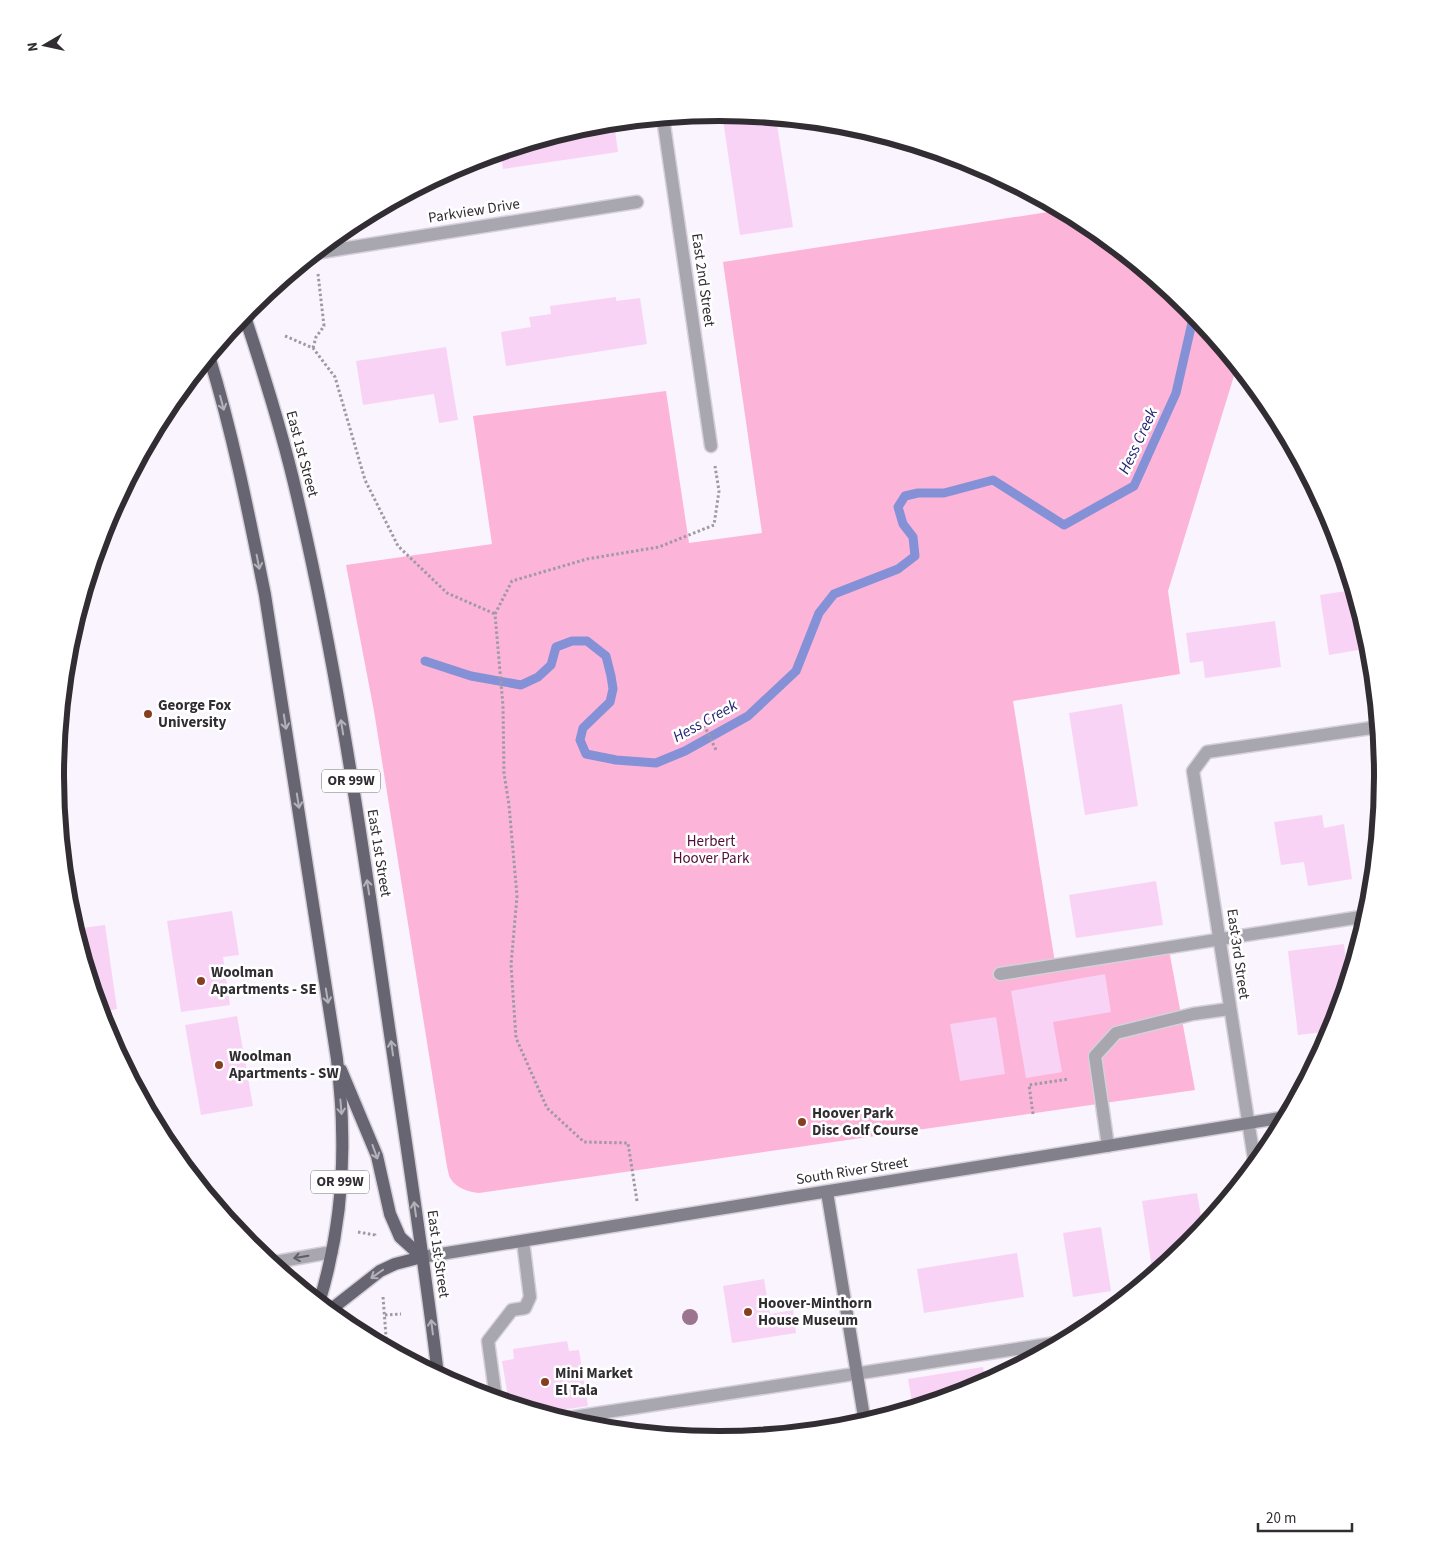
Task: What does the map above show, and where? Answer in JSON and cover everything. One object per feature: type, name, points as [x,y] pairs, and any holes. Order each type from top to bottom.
[{"type":"main road","name":"East 1st Street","points":[[247,323],[275,412],[297,495],[338,702],[374,924],[437,1368]]},
{"type":"main road","name":"OR 99W","points":[[211,363],[232,440],[265,595],[337,1058],[342,1128],[340,1187],[332,1252],[321,1296]]},
{"type":"main road","points":[[337,1058],[377,1156],[390,1214],[400,1237],[422,1257]]},
{"type":"main road","name":"South River Street","points":[[422,1257],[1277,1118]]},
{"type":"main road","points":[[827,1192],[864,1415]]},
{"type":"main road","points":[[335,1307],[380,1271],[395,1264],[422,1257]]},
{"type":"street","name":"East 2nd Street","points":[[664,124],[711,446]]},
{"type":"street","name":"Parkview Drive","points":[[328,251],[637,202]]},
{"type":"street","name":"East 3rd Street","points":[[1253,1155],[1193,771],[1207,752],[1372,728]]},
{"type":"street","points":[[1000,974],[1359,917]]},
{"type":"street","points":[[1108,1146],[1095,1056],[1116,1033],[1193,1014],[1229,1009]]},
{"type":"street","points":[[495,1392],[488,1341],[512,1310],[524,1308],[530,1297],[523,1241]]},
{"type":"street","points":[[279,1261],[332,1252]]},
{"type":"street","points":[[579,1416],[1046,1344]]},
{"type":"path","points":[[314,348],[316,337],[324,326],[319,278]]},
{"type":"path","points":[[285,336],[314,348],[335,377],[365,480],[398,546],[447,593],[495,614]]},
{"type":"path","points":[[632,1174],[628,1143],[584,1142],[548,1108],[516,1038],[510,964],[516,896],[510,805],[504,773],[503,706],[495,614],[512,582],[587,559],[659,547],[714,525],[719,491],[711,446]]},
{"type":"path","points":[[704,725],[717,752]]},
{"type":"path","points":[[1033,1114],[1029,1085],[1069,1079]]},
{"type":"path","points":[[357,1232],[375,1235],[376,1243]]},
{"type":"path","points":[[382,1291],[387,1342]]},
{"type":"path","points":[[385,1315],[401,1314]]},
{"type":"green space","name":"Herbert Hoover Park","points":[[1051,212],[1118,257],[1151,284],[1212,344],[1235,373],[1168,591],[1180,674],[1013,701],[1056,969],[1169,950],[1195,1090],[479,1193],[467,1190],[459,1187],[450,1178],[448,1172],[374,711],[346,565],[492,544],[473,416],[666,391],[689,543],[762,533],[723,262]]},
{"type":"building","points":[[723,121],[777,124],[793,227],[740,235]]},
{"type":"building","points":[[615,130],[618,152],[503,169],[502,158],[508,156],[549,144]]},
{"type":"building","points":[[616,297],[616,301],[640,298],[647,344],[506,366],[501,332],[531,327],[529,317],[551,314],[550,306]]},
{"type":"building","points":[[446,347],[458,420],[439,423],[434,394],[363,405],[356,361]]},
{"type":"building","points":[[1347,591],[1362,649],[1329,655],[1320,595]]},
{"type":"building","points":[[1275,621],[1281,667],[1205,678],[1203,661],[1190,663],[1186,633]]},
{"type":"building","points":[[1122,704],[1138,806],[1085,815],[1069,713]]},
{"type":"building","points":[[1322,815],[1324,828],[1344,824],[1352,879],[1308,886],[1304,862],[1281,865],[1274,822]]},
{"type":"building","points":[[1156,881],[1163,925],[1076,938],[1069,895]]},
{"type":"building","name":"Woolman Apartments - SE","points":[[232,911],[239,955],[223,957],[230,1005],[181,1012],[167,921]]},
{"type":"building","points":[[105,925],[117,1009],[108,1011],[82,928]]},
{"type":"building","points":[[1344,944],[1346,964],[1322,1032],[1298,1035],[1288,951]]},
{"type":"building","points":[[1105,974],[1111,1012],[1053,1022],[1062,1072],[1026,1078],[1011,991]]},
{"type":"building","name":"Woolman Apartments - SW","points":[[237,1016],[253,1106],[201,1115],[185,1025]]},
{"type":"building","points":[[996,1017],[1005,1074],[960,1081],[950,1024]]},
{"type":"building","points":[[1197,1193],[1202,1220],[1152,1268],[1142,1201]]},
{"type":"building","points":[[1101,1227],[1111,1291],[1073,1297],[1063,1233]]},
{"type":"building","points":[[1017,1253],[1024,1297],[924,1313],[917,1269]]},
{"type":"building","name":"Hoover-Minthorn House Museum","points":[[764,1279],[770,1314],[793,1310],[796,1333],[732,1343],[723,1286]]},
{"type":"building","name":"Mini Market El Tala","points":[[567,1341],[569,1351],[579,1350],[588,1406],[556,1411],[508,1397],[502,1361],[514,1359],[513,1349]]},
{"type":"building","points":[[983,1367],[985,1375],[912,1402],[908,1379]]},
{"type":"waterway","name":"Hess Creek","points":[[425,661],[471,676],[521,685],[538,677],[551,665],[556,647],[572,641],[587,641],[606,656],[613,689],[610,702],[583,728],[580,740],[586,754],[616,760],[656,763],[685,751],[748,716],[796,671],[819,613],[834,594],[898,569],[915,556],[913,537],[903,524],[898,507],[905,496],[918,493],[944,493],[993,480],[1064,525],[1134,486],[1176,393],[1192,323]]},
{"type":"place","name":"George Fox University","points":[[148,714]]},
{"type":"place","name":"Woolman Apartments - SE","points":[[201,981]]},
{"type":"place","name":"Woolman Apartments - SW","points":[[219,1065]]},
{"type":"place","name":"Hoover Park Disc Golf Course","points":[[802,1122]]},
{"type":"place","name":"Hoover-Minthorn House Museum","points":[[748,1312]]},
{"type":"place","name":"Mini Market El Tala","points":[[545,1382]]}]
